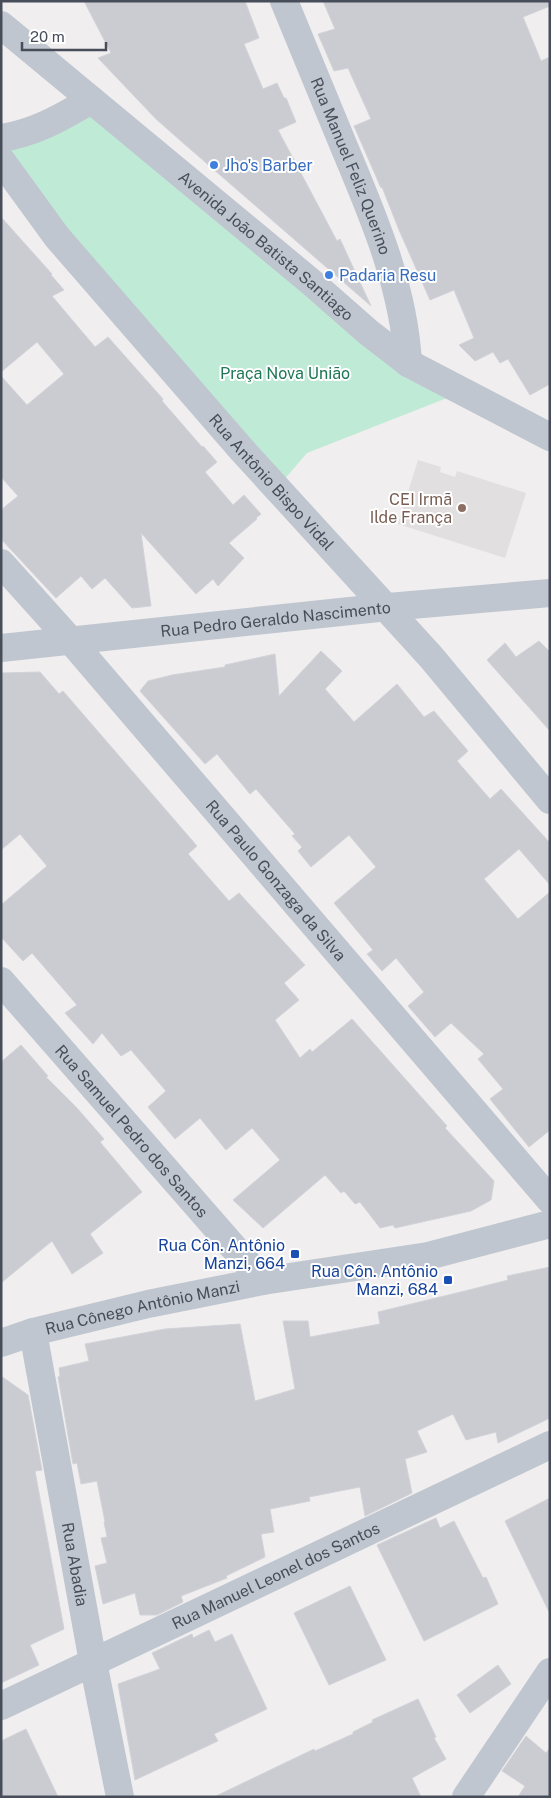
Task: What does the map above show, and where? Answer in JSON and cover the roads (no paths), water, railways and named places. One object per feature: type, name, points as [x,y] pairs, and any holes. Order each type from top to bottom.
[{"type":"street","name":"Rua Manuel Feliz Querino","points":[[284,1],[366,200],[393,276],[406,335],[408,363]]},
{"type":"street","name":"Avenida João Batista Santiago","points":[[3,24],[91,100],[304,276],[368,332],[408,363],[550,436]]},
{"type":"street","points":[[1,138],[14,136],[60,119],[91,100]]},
{"type":"street","name":"Rua Antônio Bispo Vidal","points":[[1,160],[57,237],[254,463],[432,657],[550,800]]},
{"type":"street","name":"Rua Paulo Gonzaga da Silva","points":[[1,563],[72,642],[550,1200]]},
{"type":"street","name":"Rua Pedro Geraldo Nascimento","points":[[1,648],[72,642],[388,607],[550,593]]},
{"type":"street","name":"Rua Samuel Pedro dos Santos","points":[[1,981],[263,1280]]},
{"type":"street","name":"Rua Cônego Antônio Manzi","points":[[1,1344],[32,1332],[148,1304],[263,1280],[428,1256],[550,1224]]},
{"type":"street","name":"Rua Abadia","points":[[32,1332],[120,1797]]},
{"type":"street","name":"Rua Manuel Leonel dos Santos","points":[[1,1706],[550,1445]]},
{"type":"street","points":[[466,1797],[550,1672]]},
{"type":"place","name":"Jho's Barber","points":[[214,165]]},
{"type":"place","name":"Padaria Resu","points":[[329,275]]},
{"type":"place","name":"CEI Irmã Ilde França","points":[[462,508]]},
{"type":"place","name":"Rua Côn. Antônio Manzi, 664","points":[[295,1254]]},
{"type":"place","name":"Rua Côn. Antônio Manzi, 684","points":[[448,1280]]},
{"type":"park label","name":"Praça Nova União","points":[[285,373]]}]
